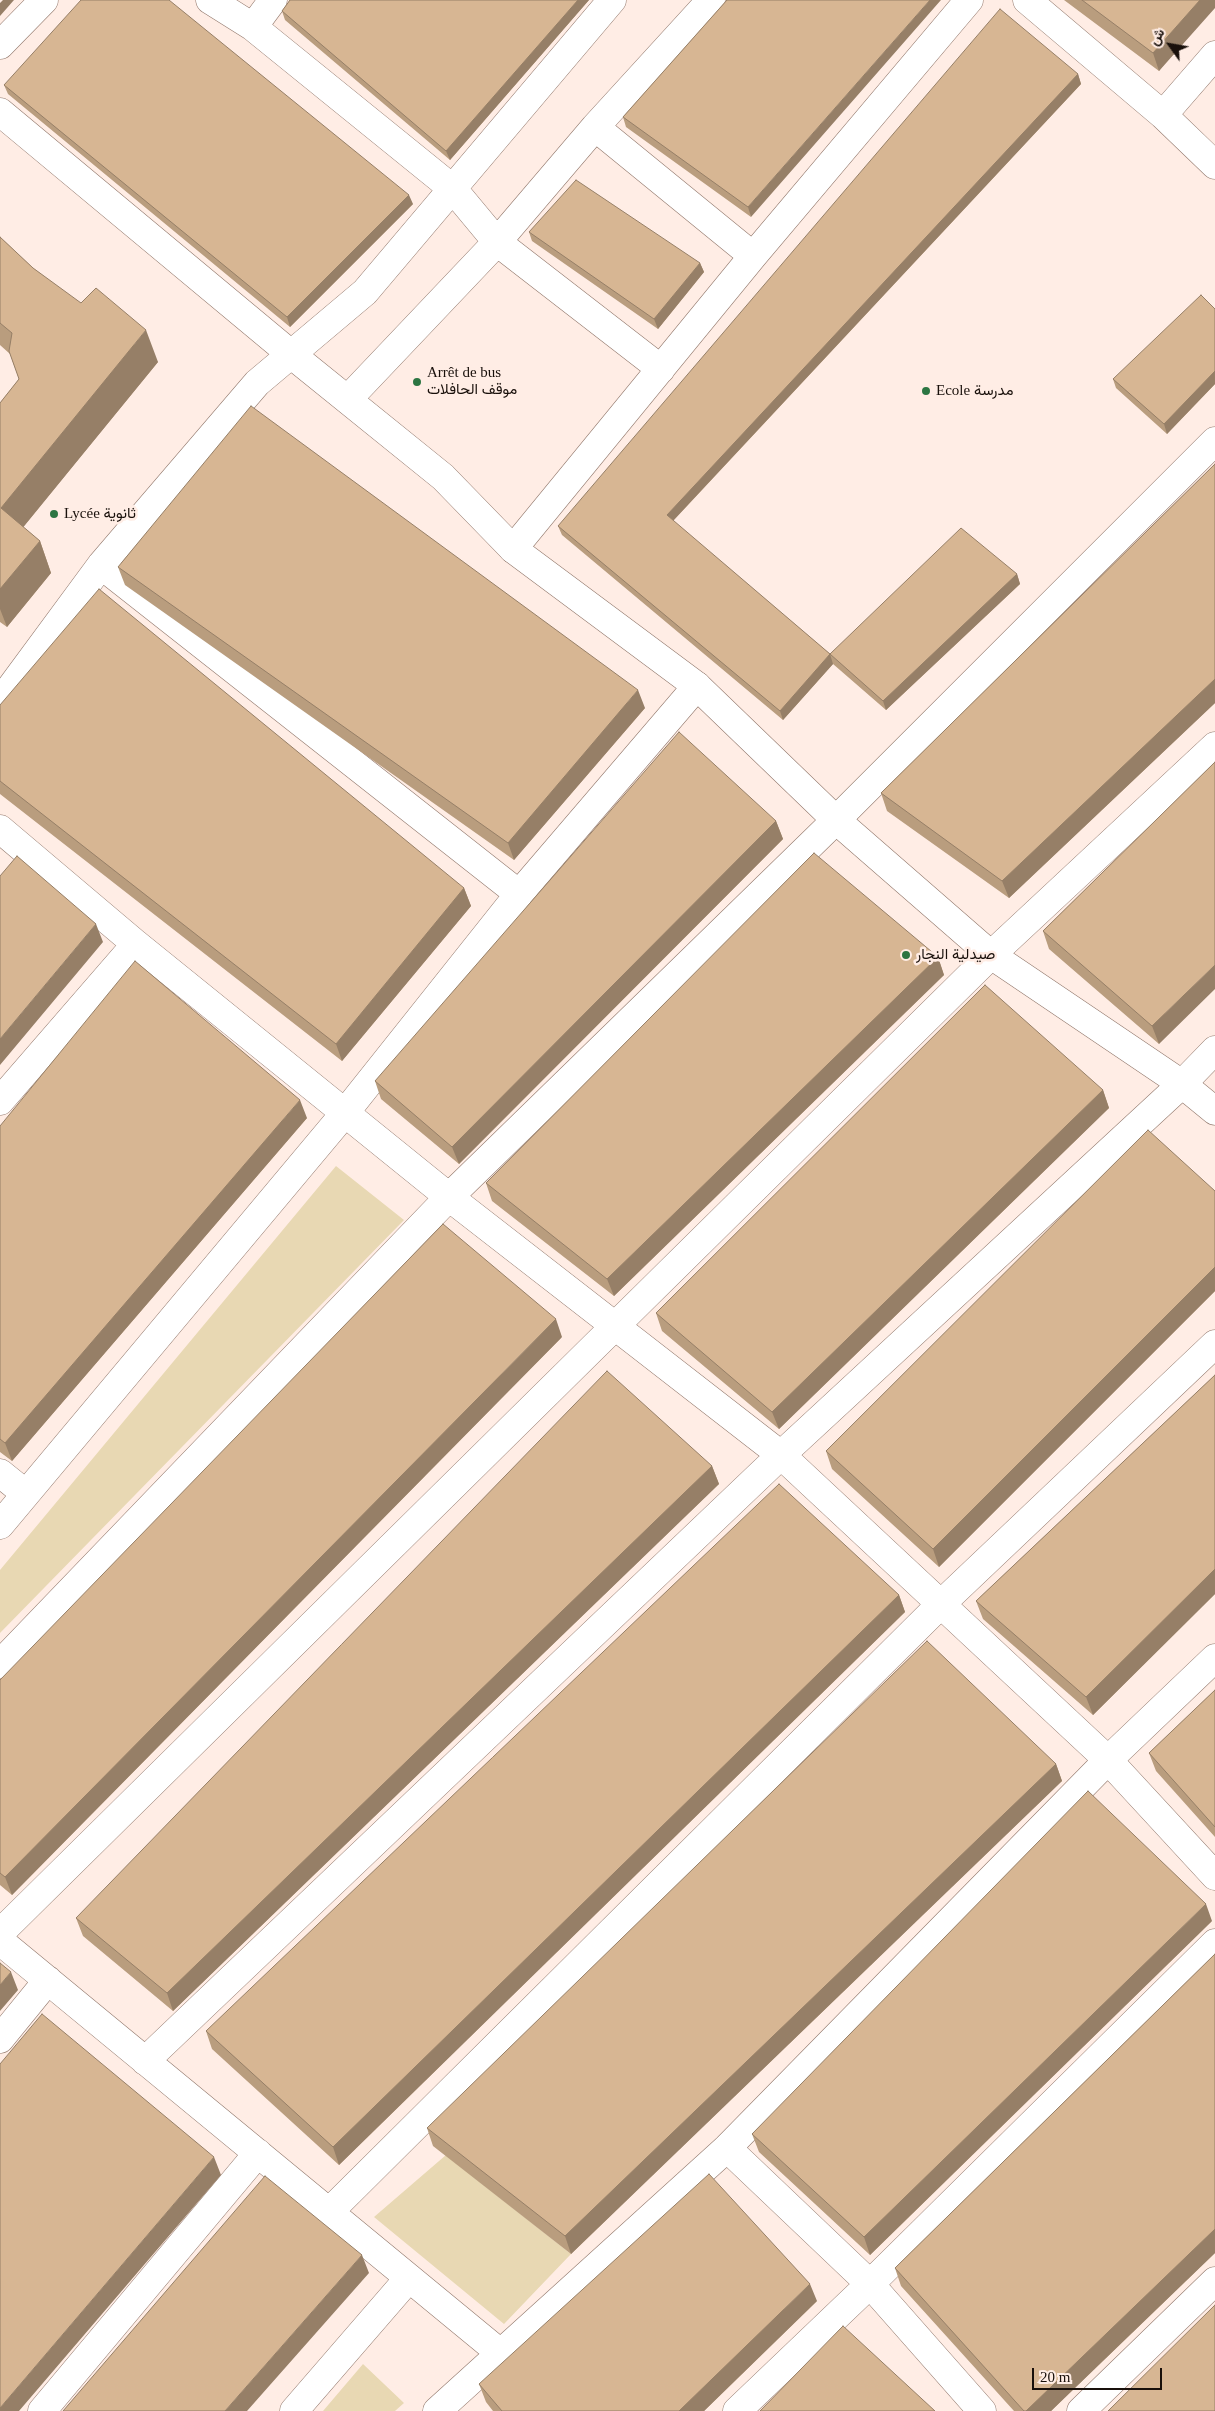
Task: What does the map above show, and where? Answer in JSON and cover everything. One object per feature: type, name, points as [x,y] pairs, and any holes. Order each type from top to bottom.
[{"type":"street","points":[[0,45],[44,0]]},
{"type":"street","points":[[210,0],[253,27],[453,189],[496,242],[660,369]]},
{"type":"street","points":[[253,27],[273,0]]},
{"type":"street","points":[[0,702],[100,565],[257,383],[364,292],[612,0]]},
{"type":"street","points":[[348,399],[496,242],[595,127],[711,0]]},
{"type":"street","points":[[513,549],[753,256],[969,0]]},
{"type":"street","points":[[1027,0],[1163,115],[1215,165]]},
{"type":"street","points":[[1163,115],[1215,55]]},
{"type":"street","points":[[0,112],[292,355],[443,477],[513,549],[697,686],[836,820],[991,955],[1182,1084],[1215,1111]]},
{"type":"street","points":[[595,127],[753,256]]},
{"type":"street","points":[[0,1664],[448,1197],[836,820],[1215,442]]},
{"type":"street","points":[[100,565],[519,894]]},
{"type":"street","points":[[0,1525],[344,1114],[519,894],[697,686]]},
{"type":"street","points":[[0,1933],[991,955],[1215,746]]},
{"type":"street","points":[[0,829],[136,944],[344,1114],[781,1455],[1108,1760],[1215,1876]]},
{"type":"street","points":[[0,1101],[136,944]]},
{"type":"street","points":[[146,2061],[781,1455],[1182,1084],[1215,1050]]},
{"type":"street","points":[[329,2212],[940,1605],[1215,1344]]},
{"type":"street","points":[[0,1473],[26,1494]]},
{"type":"street","points":[[449,2407],[499,2352],[726,2148],[1108,1760],[1215,1658]]},
{"type":"street","points":[[0,1941],[499,2352]]},
{"type":"street","points":[[737,2411],[870,2284],[1215,1943]]},
{"type":"street","points":[[0,2039],[48,1980]]},
{"type":"street","points":[[726,2148],[870,2284],[982,2411]]},
{"type":"street","points":[[42,2411],[258,2153]]},
{"type":"street","points":[[294,2411],[409,2278]]},
{"type":"street","points":[[1081,2411],[1215,2281]]},
{"type":"shaded area","points":[[336,1166],[404,1220],[0,1633],[0,1570]]},
{"type":"shaded area","points":[[446,2155],[571,2254],[504,2324],[374,2217]]},
{"type":"shaded area","points":[[363,2364],[404,2403],[395,2411],[323,2411]]},
{"type":"building","points":[[81,0],[169,0],[409,195],[287,317],[4,85]]},
{"type":"building","points":[[290,0],[578,0],[446,151],[282,11]]},
{"type":"building","points":[[727,0],[930,0],[748,207],[623,117]]},
{"type":"building","points":[[1082,0],[1200,0],[1153,53]]},
{"type":"building","points":[[1000,9],[1078,74],[667,515],[830,654],[780,711],[558,526]]},
{"type":"building","points":[[576,180],[700,263],[654,319],[529,232]]},
{"type":"building","points":[[0,237],[33,268],[81,303],[96,288],[146,330],[1,508],[40,541],[0,589],[0,403],[19,379],[9,351],[12,333],[0,323]]},
{"type":"building","points":[[1201,295],[1215,309],[1215,371],[1164,424],[1113,379]]},
{"type":"building","points":[[251,406],[638,690],[508,843],[118,567]]},
{"type":"building","points":[[1215,464],[1215,679],[1002,881],[881,793]]},
{"type":"building","points":[[961,528],[1017,574],[883,701],[830,654]]},
{"type":"building","points":[[99,589],[464,888],[336,1044],[0,781],[0,705]]},
{"type":"building","points":[[679,732],[776,821],[452,1147],[375,1081]]},
{"type":"building","points":[[1215,762],[1215,965],[1152,1026],[1043,931]]},
{"type":"building","points":[[814,853],[938,957],[607,1279],[486,1183]]},
{"type":"building","points":[[17,856],[96,924],[0,1039],[0,876]]},
{"type":"building","points":[[135,961],[300,1100],[5,1443],[0,1439],[0,1126]]},
{"type":"building","points":[[985,985],[1103,1090],[772,1412],[656,1313]]},
{"type":"building","points":[[1148,1130],[1215,1191],[1215,1267],[933,1549],[826,1451]]},
{"type":"building","points":[[443,1224],[556,1319],[5,1877],[0,1873],[0,1680]]},
{"type":"building","points":[[607,1371],[712,1466],[167,1993],[76,1918]]},
{"type":"building","points":[[1215,1375],[1215,1569],[1086,1697],[976,1601]]},
{"type":"building","points":[[779,1484],[899,1595],[333,2147],[206,2031]]},
{"type":"building","points":[[927,1641],[1056,1764],[565,2236],[427,2128]]},
{"type":"building","points":[[1215,1690],[1215,1827],[1149,1753]]},
{"type":"building","points":[[1088,1791],[1206,1904],[864,2237],[752,2134]]},
{"type":"building","points":[[1215,1954],[1215,2229],[1024,2411],[895,2268]]},
{"type":"building","points":[[0,1963],[11,1972],[0,1985]]},
{"type":"building","points":[[42,2014],[214,2157],[0,2408],[0,2064]]},
{"type":"building","points":[[709,2174],[810,2284],[679,2411],[502,2411],[479,2384]]},
{"type":"building","points":[[265,2176],[362,2255],[225,2411],[63,2411]]},
{"type":"building","points":[[1215,2305],[1215,2411],[1108,2411]]},
{"type":"building","points":[[843,2326],[935,2411],[760,2411]]},
{"type":"place","name":"Arrêt de bus موقف الحافلات","points":[[417,382]]},
{"type":"place","name":"Ecole مدرسة","points":[[926,391]]},
{"type":"place","name":"Lycée ثانوية","points":[[54,514]]},
{"type":"place","name":"صيدلية النجار","points":[[906,955]]}]
